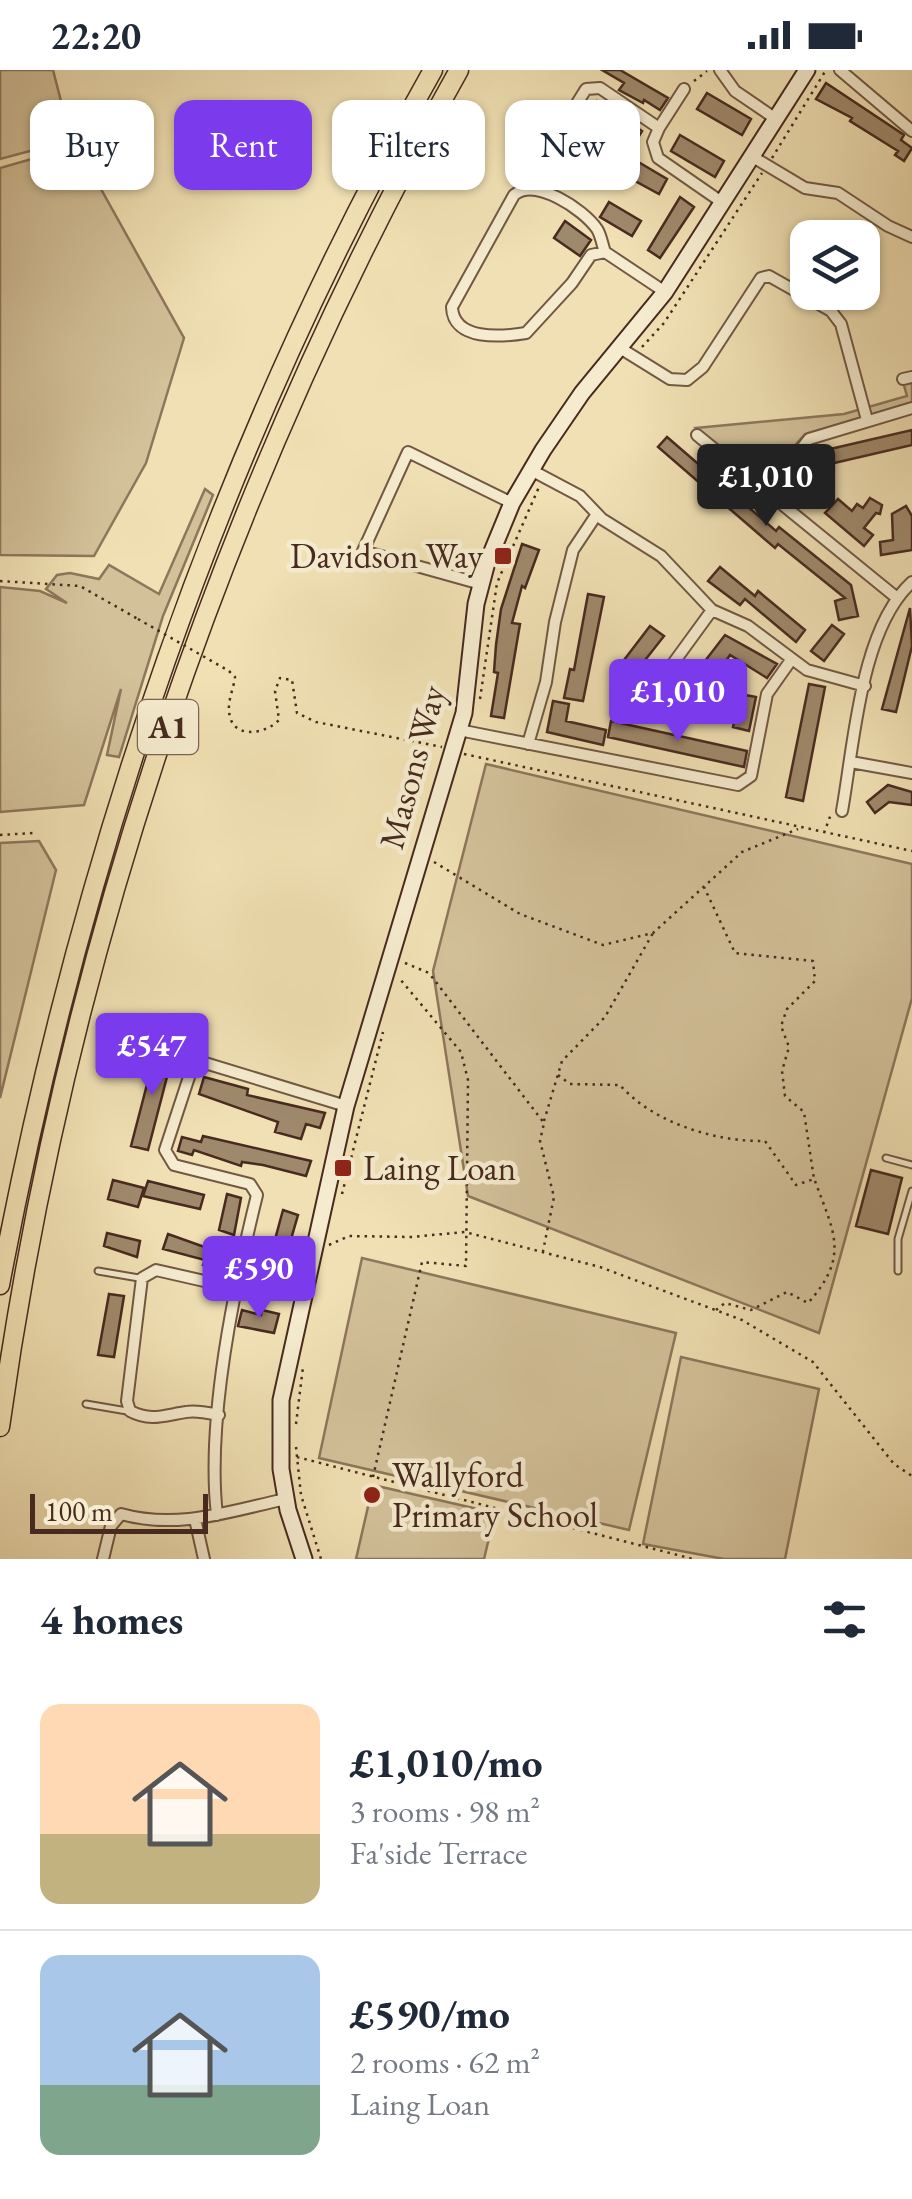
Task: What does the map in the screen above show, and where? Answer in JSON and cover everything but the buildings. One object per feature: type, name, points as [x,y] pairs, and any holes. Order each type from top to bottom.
[{"type":"highway","name":"A1","points":[[0,1286],[40,1090],[72,964],[167,658],[208,548],[288,359],[377,174],[433,70]]},
{"type":"highway","name":"A1","points":[[0,1427],[17,1316],[63,1095],[120,880],[167,729],[227,562],[296,398],[354,269],[459,70]]},
{"type":"street","points":[[720,70],[734,91],[776,119]]},
{"type":"street","name":"Masons Way","points":[[304,1559],[286,1499],[280,1452],[281,1400],[321,1244],[346,1106],[463,731],[481,584],[512,503],[537,473],[567,413],[627,352],[807,70]]},
{"type":"street","points":[[840,70],[912,131]]},
{"type":"street","points":[[579,100],[586,89],[600,88],[617,100]]},
{"type":"street","points":[[684,89],[658,128],[653,142],[658,158],[723,204]]},
{"type":"street","points":[[640,116],[658,128]]},
{"type":"street","points":[[752,156],[805,188],[838,193],[912,237]]},
{"type":"street","points":[[521,190],[452,307],[458,326],[476,334],[526,333],[572,283],[591,255],[605,252]]},
{"type":"street","points":[[540,190],[588,220],[599,231],[605,252],[665,292]]},
{"type":"street","points":[[627,352],[670,379],[686,380],[703,367],[762,278],[769,276],[831,310],[841,324],[868,420]]},
{"type":"street","points":[[768,492],[809,438],[912,408]]},
{"type":"street","points":[[697,435],[897,598]]},
{"type":"street","points":[[481,584],[362,551],[406,454],[416,452],[512,503]]},
{"type":"street","points":[[537,473],[580,496],[597,514],[661,556],[712,610],[748,626],[807,670],[865,686]]},
{"type":"street","points":[[528,744],[546,682],[573,550],[597,514]]},
{"type":"street","points":[[842,811],[879,632],[897,598],[912,582]]},
{"type":"street","points":[[655,701],[669,669],[712,610]]},
{"type":"street","points":[[463,731],[738,785],[751,776],[767,694],[791,660]]},
{"type":"street","points":[[851,762],[912,772]]},
{"type":"street","points":[[216,1515],[212,1477],[235,1288],[258,1194],[250,1184],[174,1164],[168,1158],[166,1150],[190,1074],[197,1066],[212,1063],[346,1106]]},
{"type":"street","points":[[219,1415],[189,1411],[164,1418],[141,1416],[130,1410],[127,1401],[142,1278],[156,1270],[235,1288]]},
{"type":"street","points":[[103,1559],[111,1526],[121,1514],[148,1522],[195,1520],[286,1499]]},
{"type":"street","points":[[195,1520],[204,1559]]},
{"type":"lane","points":[[886,1158],[912,1164]]},
{"type":"lane","points":[[898,1271],[898,1239],[912,1191]]},
{"type":"lane","points":[[98,1271],[142,1278]]},
{"type":"lane","points":[[86,1404],[116,1412],[130,1410]]},
{"type":"path","points":[[684,89],[708,70]]},
{"type":"path","points":[[627,352],[664,323],[826,70]]},
{"type":"path","points":[[476,708],[482,692],[497,583],[537,473]]},
{"type":"path","points":[[0,581],[80,586],[229,670],[235,677],[228,709],[232,722],[254,734],[271,730],[280,720],[275,690],[280,678],[292,680],[297,713],[316,722],[912,851]]},
{"type":"path","points":[[457,752],[463,731]]},
{"type":"path","points":[[543,1253],[554,1197],[540,1141],[562,1062],[605,1017],[654,933],[742,852],[799,828]]},
{"type":"path","points":[[0,835],[33,833]]},
{"type":"path","points":[[438,850],[434,862],[520,914],[602,945],[654,933]]},
{"type":"path","points":[[704,887],[735,953],[813,961],[814,981],[786,1010],[782,1026],[788,1048],[782,1070],[786,1096],[804,1112],[814,1180],[838,1242],[824,1285],[808,1303],[788,1292],[752,1310],[725,1303],[715,1310]]},
{"type":"path","points":[[403,962],[429,973],[544,1123]]},
{"type":"path","points":[[373,1477],[422,1262],[466,1266],[468,1080],[461,1052],[399,977]]},
{"type":"path","points":[[338,1207],[383,1034]]},
{"type":"path","points":[[558,1075],[570,1084],[620,1085],[636,1104],[730,1142],[765,1141],[796,1185],[814,1180]]},
{"type":"path","points":[[321,1244],[349,1236],[412,1238],[465,1232],[600,1267],[742,1320],[813,1362],[894,1464],[912,1476]]},
{"type":"path","points":[[304,1361],[297,1399],[296,1457],[304,1507],[322,1559]]},
{"type":"path","points":[[296,1457],[693,1559]]},
{"type":"shaded area","points":[[0,70],[53,70],[61,100],[30,100],[30,151],[0,159]]},
{"type":"shaded area","points":[[30,159],[30,190],[102,190],[184,338],[146,463],[94,556],[0,555],[0,168]]},
{"type":"shaded area","points":[[912,380],[912,403],[805,434],[767,477],[754,474],[696,428],[844,414],[907,396],[903,382]]},
{"type":"shaded area","points":[[205,489],[213,495],[163,616],[119,757],[107,755],[121,689],[84,805],[0,812],[0,587],[40,591],[67,603],[46,589],[57,575],[70,573],[99,579],[109,565],[159,594]]},
{"type":"shaded area","points":[[486,764],[912,864],[912,998],[819,1333],[468,1196],[433,971]]},
{"type":"shaded area","points":[[39,841],[56,870],[0,1098],[0,843]]},
{"type":"shaded area","points":[[362,1258],[676,1333],[629,1530],[319,1458]]},
{"type":"shaded area","points":[[681,1357],[819,1389],[785,1559],[724,1559],[643,1544]]},
{"type":"shaded area","points":[[373,1485],[495,1513],[484,1559],[356,1559]]},
{"type":"place","name":"Davidson Way","points":[[503,556]]},
{"type":"place","name":"Laing Loan","points":[[343,1168]]},
{"type":"place","name":"Wallyford Primary School","points":[[372,1495]]}]
